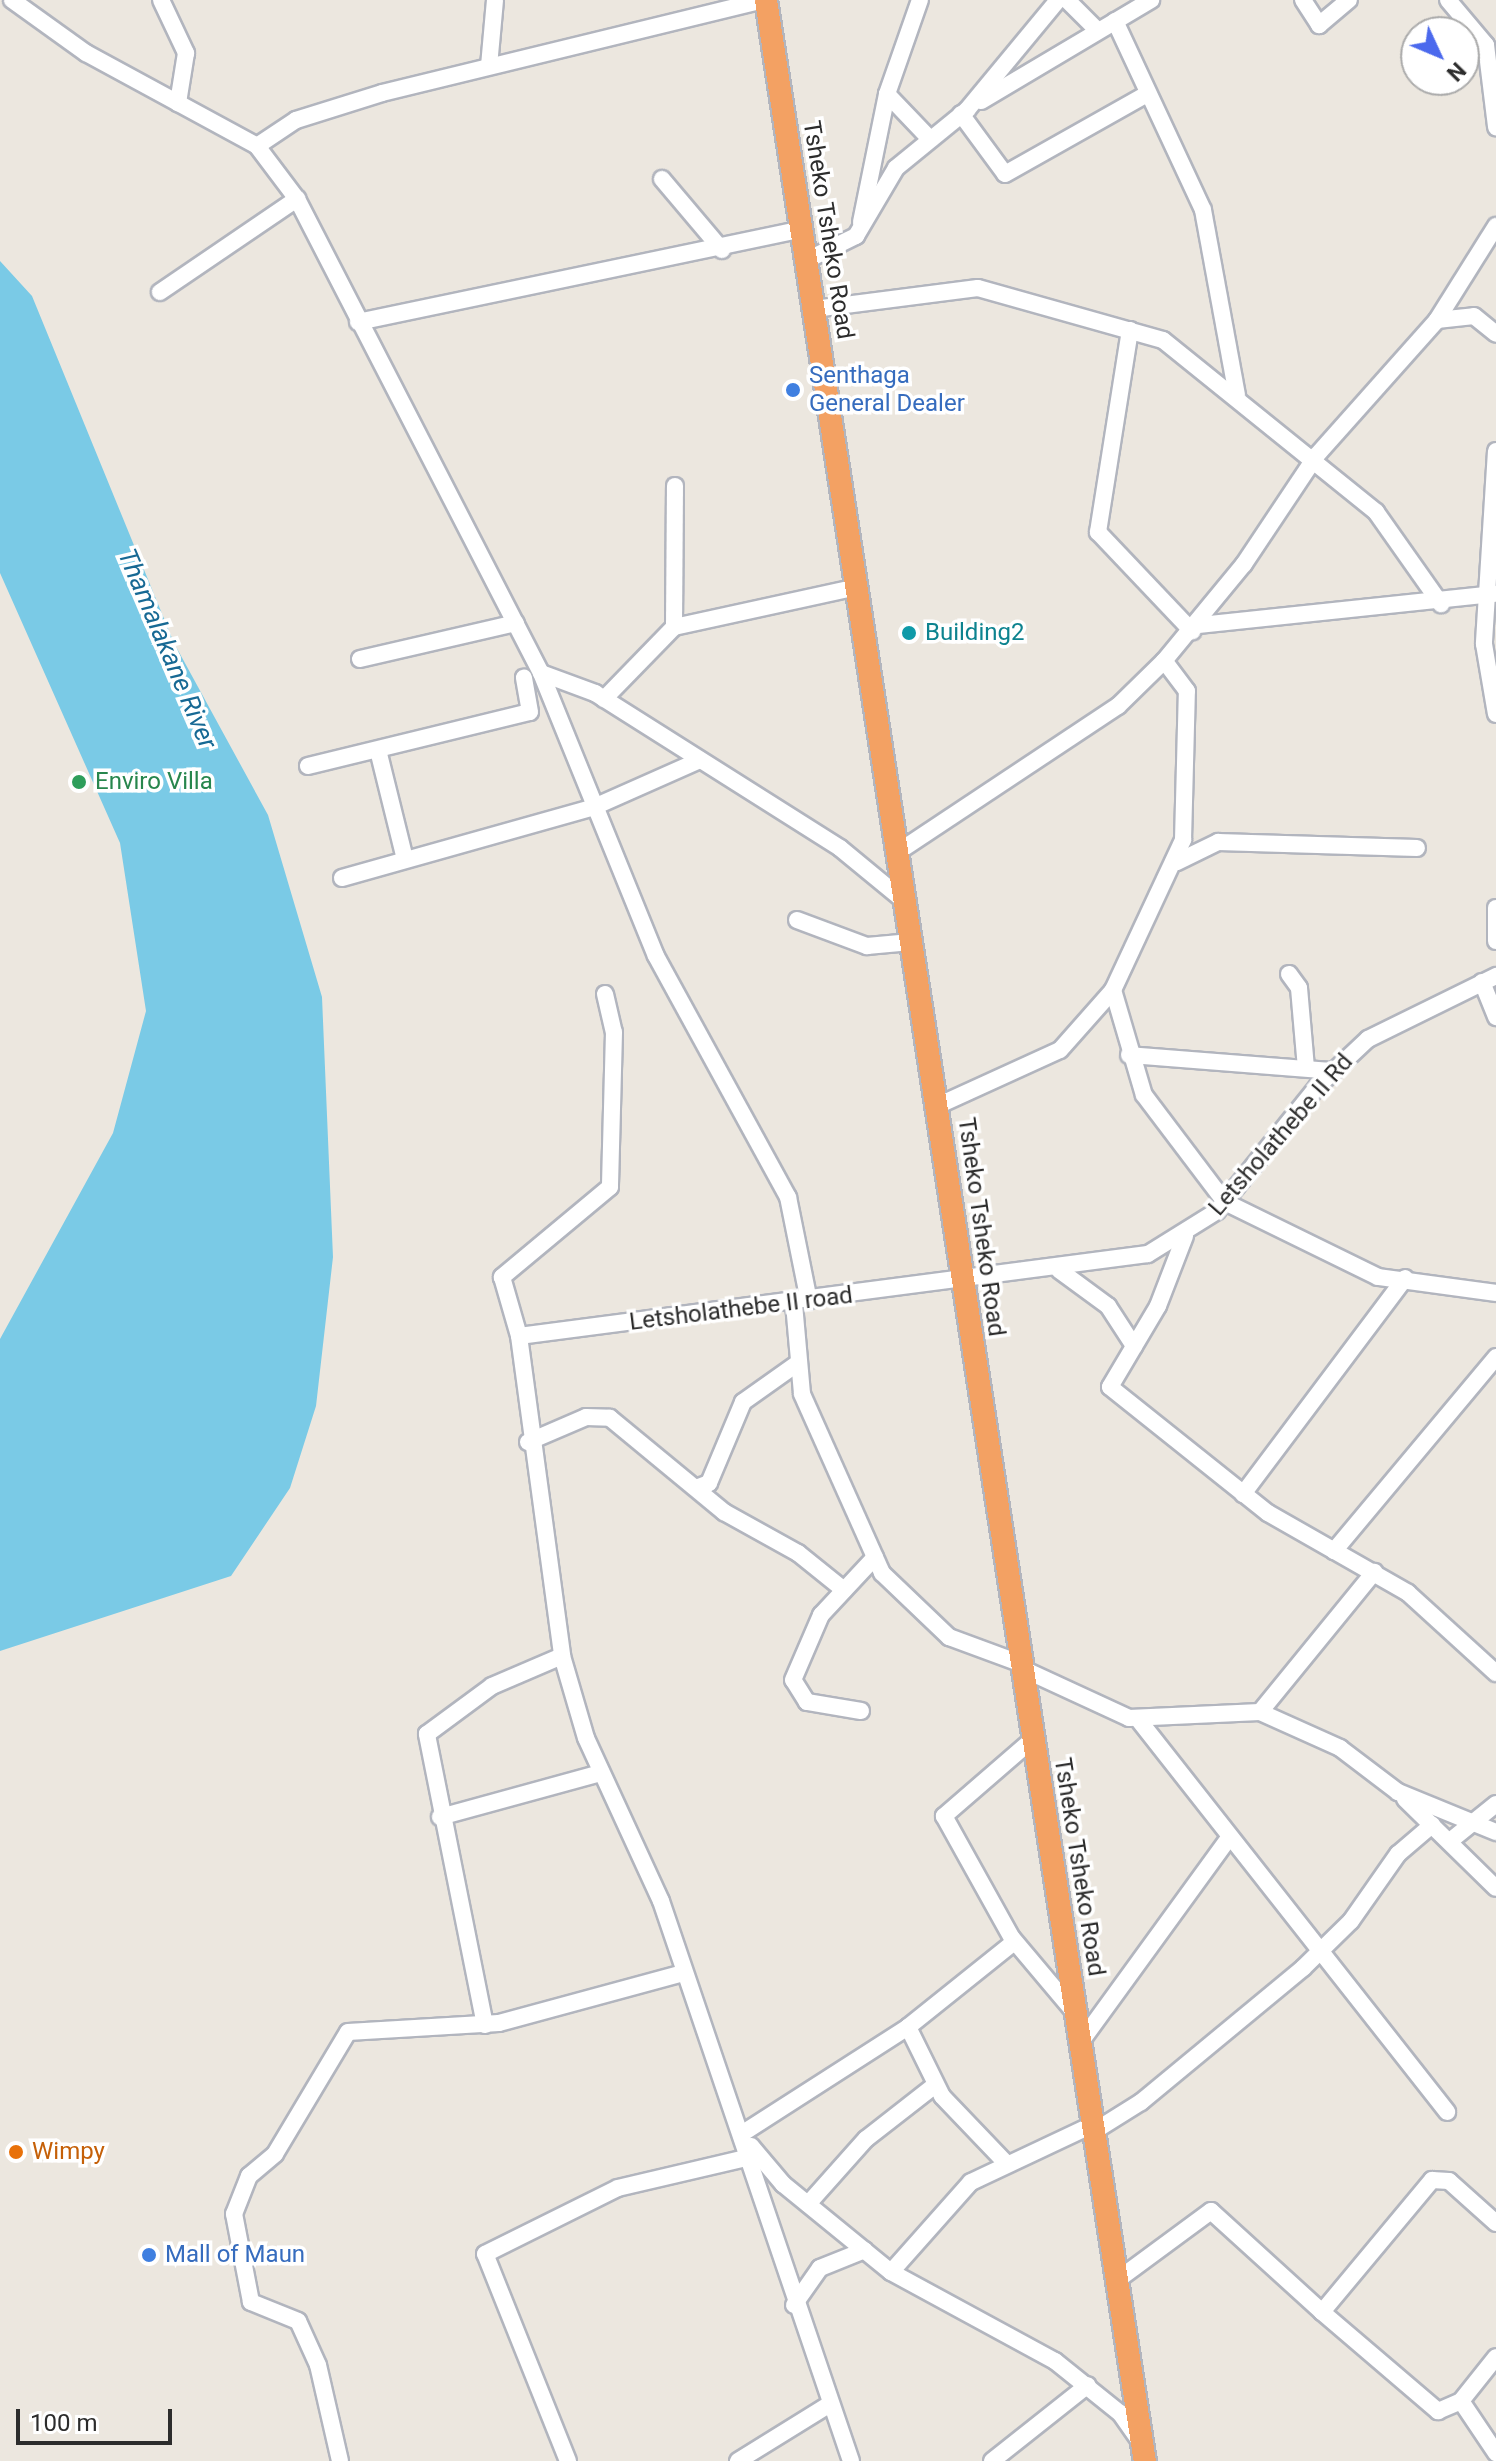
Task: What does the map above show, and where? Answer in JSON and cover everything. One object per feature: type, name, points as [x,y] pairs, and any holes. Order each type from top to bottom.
[{"type":"highway","name":"Tsheko Tsheko Road","points":[[765,0],[1144,2453]]},
{"type":"street","points":[[12,0],[62,39],[257,146],[297,199],[541,673],[656,956],[788,1197],[801,1302],[795,1365],[812,1426],[875,1557],[931,1625],[1023,1666],[1093,1706],[1138,1719],[1260,1712],[1340,1748],[1398,1792],[1496,1888]]},
{"type":"street","points":[[161,0],[186,53],[178,103]]},
{"type":"street","points":[[489,66],[495,0]]},
{"type":"street","points":[[257,146],[296,120],[489,66],[765,0]]},
{"type":"street","points":[[860,231],[887,94],[920,0]]},
{"type":"street","points":[[964,112],[1058,0]]},
{"type":"street","points":[[1067,0],[1097,30]]},
{"type":"street","points":[[805,261],[860,231],[896,168],[929,138],[964,112],[1151,0]]},
{"type":"street","points":[[1303,0],[1319,25],[1349,0]]},
{"type":"street","points":[[1448,0],[1486,45],[1496,127]]},
{"type":"street","points":[[1115,21],[1203,210],[1237,395]]},
{"type":"street","points":[[887,94],[929,138]]},
{"type":"street","points":[[964,112],[1005,174],[1147,94]]},
{"type":"street","points":[[662,179],[722,250]]},
{"type":"street","points":[[160,292],[297,199]]},
{"type":"street","points":[[898,852],[1118,706],[1164,661],[1195,628],[1316,456],[1437,320],[1496,226]]},
{"type":"street","points":[[358,322],[722,250],[800,230]]},
{"type":"street","points":[[814,309],[978,288],[1163,340],[1316,456],[1385,522],[1441,604]]},
{"type":"street","points":[[1437,320],[1474,316],[1496,334]]},
{"type":"street","points":[[1130,330],[1098,532],[1195,628]]},
{"type":"street","points":[[1496,451],[1491,594],[1485,655],[1496,714]]},
{"type":"street","points":[[674,627],[675,486]]},
{"type":"street","points":[[604,699],[674,627],[858,587]]},
{"type":"street","points":[[1195,628],[1323,609],[1441,604],[1491,594]]},
{"type":"street","points":[[360,659],[516,623]]},
{"type":"street","points":[[937,1106],[1060,1050],[1113,990],[1177,862],[1188,706],[1184,683],[1164,661]]},
{"type":"street","points":[[541,673],[604,699],[878,874],[905,902]]},
{"type":"street","points":[[308,766],[530,712],[524,678]]},
{"type":"street","points":[[378,750],[405,859]]},
{"type":"street","points":[[342,878],[594,807],[700,760]]},
{"type":"street","points":[[1177,862],[1218,842],[1417,848]]},
{"type":"street","points":[[1496,908],[1496,941]]},
{"type":"street","points":[[797,920],[867,946],[911,942]]},
{"type":"street","points":[[1289,974],[1299,988],[1306,1068]]},
{"type":"street","points":[[1489,979],[1496,1017]]},
{"type":"street","name":"Letsholathebe II Rd","points":[[962,1283],[1120,1262],[1185,1236],[1225,1202],[1332,1071],[1392,1023],[1489,979]]},
{"type":"street","points":[[1113,990],[1129,1055],[1157,1117],[1225,1202],[1368,1273],[1496,1293]]},
{"type":"street","points":[[605,994],[614,1032],[614,1176],[606,1193],[549,1244],[502,1273],[519,1336],[528,1442],[562,1656],[601,1773],[661,1901],[683,1973],[743,2135],[794,2305],[851,2461]]},
{"type":"street","points":[[1129,1055],[1332,1071]]},
{"type":"street","points":[[1185,1236],[1134,1346],[1110,1387],[1243,1494],[1334,1551],[1374,1572],[1496,1673]]},
{"type":"street","points":[[1059,1270],[1108,1306],[1134,1346]]},
{"type":"street","points":[[1243,1494],[1405,1278]]},
{"type":"street","name":"Letsholathebe II road","points":[[519,1336],[962,1283]]},
{"type":"street","points":[[1334,1551],[1496,1357]]},
{"type":"street","points":[[696,1488],[709,1483],[743,1402],[795,1365]]},
{"type":"street","points":[[528,1442],[600,1414],[696,1488],[844,1590]]},
{"type":"street","points":[[861,1711],[807,1702],[794,1688],[821,1615],[875,1557]]},
{"type":"street","points":[[1260,1712],[1374,1572]]},
{"type":"street","points":[[485,2025],[440,1817],[429,1728],[492,1686],[562,1656]]},
{"type":"street","points":[[1138,1719],[1447,2112]]},
{"type":"street","points":[[1033,1739],[944,1813],[1014,1942],[1076,2014]]},
{"type":"street","points":[[440,1817],[601,1773]]},
{"type":"street","points":[[1398,1792],[1486,1828],[1496,1842]]},
{"type":"street","points":[[1450,1841],[1486,1828],[1496,1804]]},
{"type":"street","points":[[891,2272],[957,2195],[1005,2162],[1093,2128],[1141,2102],[1321,1952],[1380,1873],[1432,1825]]},
{"type":"street","points":[[1080,2043],[1229,1838]]},
{"type":"street","points":[[743,2135],[908,2027],[1014,1942]]},
{"type":"street","points":[[340,2461],[318,2365],[298,2321],[251,2302],[234,2214],[249,2176],[275,2154],[348,2032],[485,2025],[683,1973]]},
{"type":"street","points":[[908,2027],[935,2085],[1005,2162]]},
{"type":"street","points":[[808,2204],[866,2139],[935,2085]]},
{"type":"street","points":[[743,2135],[808,2204],[891,2272],[1088,2385],[1144,2453]]},
{"type":"street","points":[[568,2461],[485,2254],[618,2188],[750,2157]]},
{"type":"street","points":[[1322,2312],[1432,2180],[1449,2181],[1496,2223]]},
{"type":"street","points":[[1116,2281],[1211,2211],[1322,2312],[1438,2411],[1461,2401],[1496,2357]]},
{"type":"street","points":[[794,2305],[820,2268],[865,2250]]},
{"type":"street","points":[[992,2461],[1088,2385]]},
{"type":"street","points":[[1461,2401],[1496,2453]]},
{"type":"street","points":[[738,2461],[830,2404]]},
{"type":"water","name":"Thamalakane River","points":[[0,261],[32,296],[174,643],[268,815],[322,997],[333,1257],[316,1406],[290,1488],[231,1576],[0,1651],[0,1339],[113,1133],[146,1011],[120,843],[0,573]]},
{"type":"place","name":"Senthaga General Dealer","points":[[793,390]]},
{"type":"place","name":"Building2","points":[[909,633]]},
{"type":"place","name":"Enviro Villa","points":[[79,782]]},
{"type":"place","name":"Wimpy","points":[[16,2152]]},
{"type":"place","name":"Mall of Maun","points":[[149,2255]]}]
